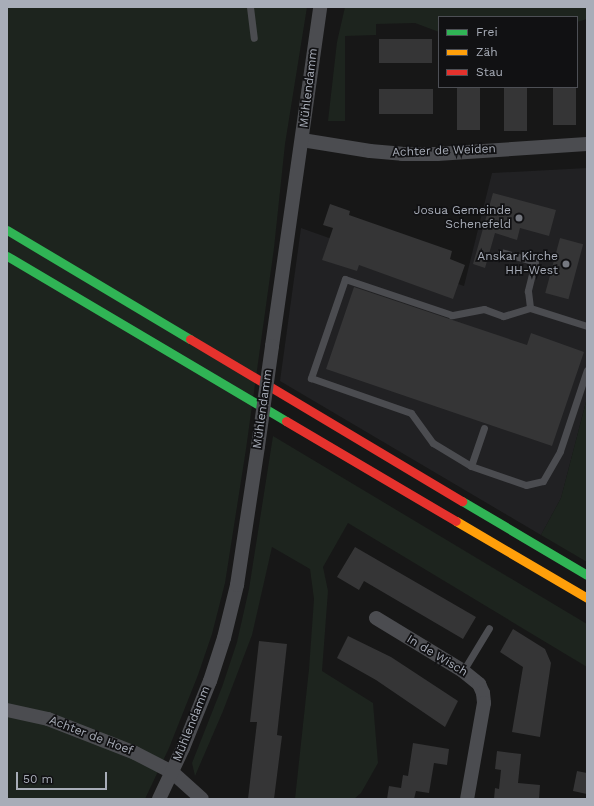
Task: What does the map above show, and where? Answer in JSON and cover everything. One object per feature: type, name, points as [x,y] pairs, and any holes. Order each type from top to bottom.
[{"type":"highway","points":[[7,230],[587,575]]},
{"type":"highway","points":[[7,256],[587,598]]},
{"type":"street","name":"Mühlendamm","points":[[159,799],[172,772],[210,681],[224,638],[237,585],[320,7]]},
{"type":"street","name":"Achter de Weiden","points":[[302,140],[370,151],[402,154],[437,154],[587,144]]},
{"type":"street","name":"In de Wisch","points":[[376,618],[463,671],[479,684],[483,693],[484,703],[467,799]]},
{"type":"street","name":"Achter de Hoef","points":[[7,710],[48,719],[135,753],[172,772],[202,799]]},
{"type":"lane","points":[[250,7],[254,38]]},
{"type":"lane","points":[[501,252],[535,262],[528,291],[530,308]]},
{"type":"lane","points":[[587,326],[530,308],[503,316],[484,310],[452,315],[345,279],[311,378],[411,413],[433,443],[471,466],[526,485],[542,481],[560,451],[587,370]]},
{"type":"lane","points":[[471,466],[484,428]]},
{"type":"lane","points":[[463,671],[489,628]]},
{"type":"shaded area","points":[[7,7],[307,7],[285,144],[274,248],[246,449],[225,583],[212,634],[198,675],[169,748],[145,799],[7,799]]},
{"type":"shaded area","points":[[345,7],[587,7],[587,19],[578,22],[578,16],[438,16],[438,32],[415,23],[376,24],[376,35],[345,36],[345,121],[328,121],[337,42]]},
{"type":"shaded area","points":[[587,168],[587,398],[561,498],[541,535],[280,381],[301,228],[464,286],[492,173]]},
{"type":"shaded area","points":[[587,398],[587,562],[541,535],[561,498]]},
{"type":"shaded area","points":[[273,436],[587,624],[587,667],[348,523],[323,567],[328,591],[322,671],[373,703],[378,763],[361,793],[354,799],[295,799],[309,669],[314,599],[310,569],[272,547],[252,635],[223,711],[195,776],[192,763],[222,687],[237,642],[249,589]]},
{"type":"building","points":[[379,39],[432,39],[432,63],[379,63]]},
{"type":"building","points":[[457,88],[480,88],[480,130],[457,130]]},
{"type":"building","points":[[504,88],[527,88],[527,131],[504,131]]},
{"type":"building","points":[[553,88],[576,88],[576,125],[553,125]]},
{"type":"building","points":[[379,89],[433,89],[433,114],[379,114]]},
{"type":"building","points":[[493,193],[556,210],[549,236],[520,228],[517,240],[495,233],[485,268],[473,264]]},
{"type":"building","points":[[330,204],[350,211],[349,215],[452,251],[450,259],[465,265],[453,299],[359,265],[357,271],[322,260],[333,228],[323,225]]},
{"type":"building","points":[[560,238],[583,244],[568,299],[545,293]]},
{"type":"building","points":[[354,287],[527,345],[531,333],[584,352],[552,446],[326,369]]},
{"type":"building","points":[[355,547],[476,617],[463,639],[364,581],[359,590],[337,577]]},
{"type":"building","points":[[513,629],[545,649],[551,663],[540,737],[512,732],[523,667],[500,652]]},
{"type":"building","points":[[348,636],[391,657],[458,701],[445,727],[376,680],[337,658]]},
{"type":"building","points":[[259,641],[287,644],[277,735],[282,736],[274,799],[248,799],[257,722],[250,722]]},
{"type":"building","points":[[413,743],[449,749],[447,765],[434,763],[429,793],[416,791],[414,799],[387,799],[389,786],[401,788],[403,775],[408,776]]},
{"type":"building","points":[[497,751],[521,754],[518,783],[540,785],[539,799],[494,799],[495,788],[499,789],[501,770],[495,769]]},
{"type":"building","points":[[577,771],[587,773],[587,794],[573,791]]},
{"type":"traffic: fast","points":[[7,230],[190,339]]},
{"type":"traffic: fast","points":[[7,256],[286,421]]},
{"type":"traffic: fast","points":[[462,501],[587,575]]},
{"type":"traffic: slow","points":[[456,521],[587,598]]},
{"type":"traffic: jam","points":[[190,339],[462,501]]},
{"type":"traffic: jam","points":[[286,421],[456,521]]},
{"type":"place","name":"Josua Gemeinde Schenefeld","points":[[519,218]]},
{"type":"place","name":"Anskar Kirche HH-West","points":[[566,264]]}]
